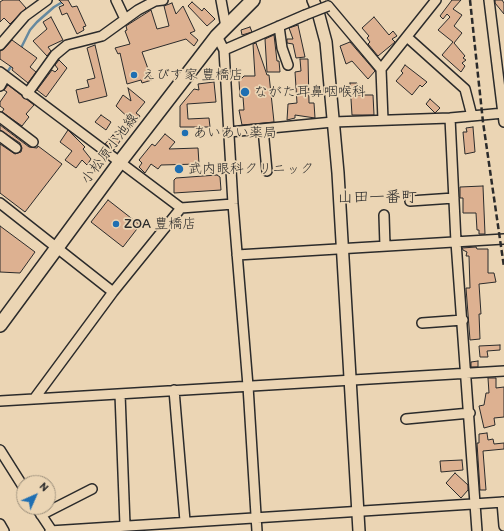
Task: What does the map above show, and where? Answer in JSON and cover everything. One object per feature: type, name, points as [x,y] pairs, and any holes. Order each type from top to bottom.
[{"type":"main road","name":"小松原小池線","points":[[0,325],[120,162],[221,32],[253,0]]},
{"type":"street","points":[[0,45],[25,16],[47,0]]},
{"type":"street","points":[[116,0],[125,19]]},
{"type":"street","points":[[27,94],[56,55],[67,45],[102,36],[125,19],[154,1],[163,0]]},
{"type":"street","points":[[221,0],[221,32],[224,50],[233,204],[248,386],[257,531]]},
{"type":"street","points":[[313,0],[318,12],[326,42],[333,122],[359,531]]},
{"type":"street","points":[[381,69],[436,0]]},
{"type":"street","points":[[229,132],[333,122],[504,116],[489,0]]},
{"type":"street","points":[[224,50],[305,14],[328,6],[381,69],[383,120]]},
{"type":"street","points":[[279,26],[282,48],[288,66]]},
{"type":"street","points":[[407,38],[465,89],[472,116]]},
{"type":"street","points":[[0,86],[3,74],[27,94],[181,208],[233,204]]},
{"type":"street","points":[[0,117],[33,142]]},
{"type":"street","points":[[450,118],[456,242],[478,531]]},
{"type":"street","points":[[263,129],[267,171]]},
{"type":"street","points":[[0,136],[16,148]]},
{"type":"street","points":[[410,201],[454,198]]},
{"type":"street","points":[[0,203],[113,292]]},
{"type":"street","points":[[34,399],[113,292],[181,208]]},
{"type":"street","points":[[384,215],[385,246]]},
{"type":"street","points":[[237,256],[342,248],[504,239]]},
{"type":"street","points":[[422,323],[463,320]]},
{"type":"street","points":[[0,401],[504,371]]},
{"type":"street","points":[[174,390],[185,521]]},
{"type":"street","points":[[120,394],[126,525]]},
{"type":"street","points":[[406,419],[470,413]]},
{"type":"street","points":[[0,450],[16,475]]},
{"type":"street","points":[[56,504],[92,490]]},
{"type":"street","points":[[41,515],[51,531],[116,529],[126,525],[503,502],[504,526]]},
{"type":"street","points":[[0,524],[4,531]]},
{"type":"building","points":[[3,0],[19,0],[26,8],[10,24],[4,18],[0,22],[0,2]]},
{"type":"building","points":[[59,0],[68,0],[72,7],[77,6],[86,26],[83,27],[84,30],[77,34],[67,13],[62,15],[59,7],[64,5]]},
{"type":"building","points":[[452,0],[461,0],[453,9],[462,15],[454,26],[462,33],[454,43],[465,56],[463,58],[466,60],[462,63],[465,66],[461,72],[442,55],[453,42],[438,30],[450,17],[447,14],[443,19],[440,16]]},
{"type":"building","points":[[495,0],[502,0],[504,3],[504,14],[495,3]]},
{"type":"building","points":[[192,2],[202,11],[204,8],[215,19],[207,26],[188,6]]},
{"type":"building","points":[[172,3],[176,14],[183,6],[195,31],[190,33],[198,40],[194,46],[186,39],[142,52],[152,80],[142,83],[141,80],[127,84],[120,53],[118,54],[115,48],[130,44],[125,31],[127,30],[126,26],[151,10],[157,29],[169,26],[164,6]]},
{"type":"building","points":[[51,17],[63,40],[48,47],[51,51],[47,56],[33,41],[47,29],[43,22]]},
{"type":"building","points":[[374,17],[389,35],[393,31],[397,36],[392,39],[395,42],[378,56],[368,44],[370,42],[367,38],[369,36],[362,28]]},
{"type":"building","points":[[298,25],[305,57],[296,58],[293,44],[287,43],[287,39],[293,39],[289,28]]},
{"type":"building","points":[[250,27],[252,32],[242,35],[241,30]]},
{"type":"building","points":[[274,35],[277,61],[279,61],[280,72],[267,72],[265,39]]},
{"type":"building","points":[[12,40],[37,58],[30,67],[36,72],[28,83],[12,70],[13,68],[0,59],[0,51],[4,49]]},
{"type":"building","points":[[350,42],[375,71],[368,79],[352,61],[346,64],[340,46]]},
{"type":"building","points":[[256,43],[267,75],[269,75],[274,122],[242,125],[239,110],[244,110],[243,97],[240,97],[239,81],[244,76],[255,76],[253,44]]},
{"type":"building","points":[[95,45],[107,96],[79,103],[76,90],[89,87],[87,80],[95,78],[87,48]]},
{"type":"building","points":[[300,59],[308,59],[309,103],[314,103],[315,118],[295,115],[295,118],[287,120],[288,104],[297,103],[295,72],[301,71]]},
{"type":"building","points":[[59,60],[67,68],[46,97],[37,90],[52,70],[55,72],[58,69],[55,65]]},
{"type":"building","points":[[405,65],[427,82],[422,87],[420,85],[412,95],[396,81],[403,73],[401,71]]},
{"type":"building","points":[[214,82],[216,102],[187,104],[188,119],[209,118],[210,127],[180,127],[180,106],[194,89],[199,90],[198,84]]},
{"type":"building","points":[[350,83],[357,83],[357,95],[373,95],[374,115],[352,115]]},
{"type":"building","points":[[8,85],[34,105],[26,114],[29,117],[22,126],[2,112],[4,109],[0,106],[0,102],[7,92],[4,90]]},
{"type":"building","points":[[128,88],[145,102],[136,113],[140,116],[135,124],[116,106],[123,95],[131,101]]},
{"type":"building","points":[[430,99],[440,108],[435,113],[426,104]]},
{"type":"building","points":[[101,115],[111,122],[106,130],[95,122]]},
{"type":"building","points":[[0,125],[29,147],[37,148],[38,146],[62,164],[25,212],[0,193],[0,144],[15,154],[21,152],[22,148],[20,143],[0,130]]},
{"type":"building","points":[[473,127],[475,152],[465,154],[463,132],[467,132],[466,128]]},
{"type":"building","points":[[68,130],[85,147],[83,149],[91,159],[87,165],[82,160],[76,168],[65,160],[72,151],[60,142]]},
{"type":"building","points":[[165,134],[175,142],[169,149],[198,148],[199,164],[161,165],[158,169],[151,164],[145,173],[139,167],[142,163],[139,160],[152,144],[155,146]]},
{"type":"building","points":[[113,135],[120,141],[114,150],[105,144]]},
{"type":"building","points":[[217,175],[220,177],[221,190],[174,193],[174,180],[176,178]]},
{"type":"building","points":[[483,186],[485,234],[479,234],[479,230],[477,230],[476,213],[463,213],[463,198],[460,198],[460,187]]},
{"type":"building","name":"ZOA 豊橋店","points":[[108,200],[140,225],[123,247],[91,222]]},
{"type":"building","points":[[0,226],[35,252],[20,273],[0,272]]},
{"type":"building","points":[[476,247],[477,249],[488,249],[488,273],[494,273],[496,282],[479,284],[481,314],[479,314],[480,339],[470,340],[466,288],[470,288],[469,256],[466,256],[467,252],[462,248]]},
{"type":"building","points":[[500,345],[500,350],[487,351],[488,357],[480,357],[479,346]]},
{"type":"building","points":[[478,361],[478,367],[471,367],[471,362]]},
{"type":"building","points":[[488,378],[496,378],[496,388],[504,387],[504,417],[494,418],[495,425],[484,428],[479,406],[484,405],[486,393],[489,393]]},
{"type":"building","points":[[487,433],[488,440],[493,439],[494,444],[504,443],[504,449],[483,451],[486,490],[480,490],[477,443],[479,443],[479,434]]},
{"type":"building","points":[[462,460],[463,470],[441,472],[440,461]]},
{"type":"building","points":[[455,473],[468,485],[468,490],[461,498],[446,483]]},
{"type":"waterway","points":[[20,50],[30,30],[37,22],[54,7],[66,0]]},
{"type":"waterway","points":[[6,74],[12,65]]},
{"type":"railway","points":[[470,0],[483,122],[504,267]]},
{"type":"place","name":"えびす家 豊橋店","points":[[134,75]]},
{"type":"place","name":"ながた耳鼻咽喉科","points":[[245,92]]},
{"type":"place","name":"あいあい薬局","points":[[185,133]]},
{"type":"place","name":"武内眼科クリニック","points":[[179,169]]},
{"type":"place","name":"ZOA 豊橋店","points":[[116,224]]},
{"type":"district","name":"山田一番町","points":[[377,198]]}]
